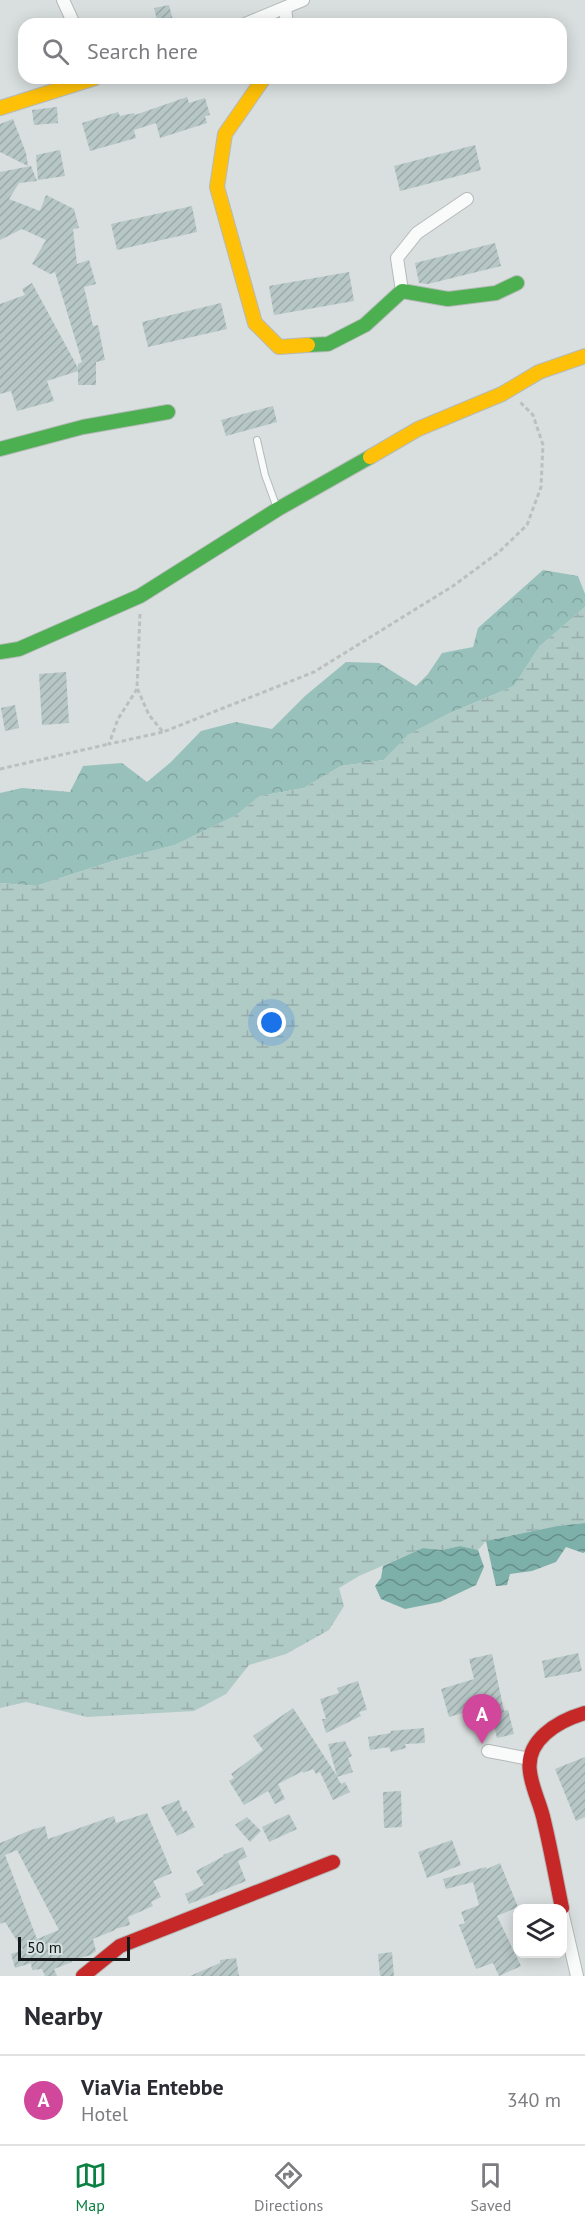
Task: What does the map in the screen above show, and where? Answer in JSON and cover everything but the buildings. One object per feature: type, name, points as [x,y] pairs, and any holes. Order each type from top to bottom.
[{"type":"street","points":[[63,0],[71,18]]},
{"type":"street","points":[[260,18],[303,0]]},
{"type":"street","points":[[285,8],[286,18]]},
{"type":"street","points":[[0,108],[76,84]]},
{"type":"street","points":[[260,84],[225,134],[217,187],[255,323],[279,347],[328,344],[365,325],[402,291]]},
{"type":"street","points":[[402,291],[397,258],[417,233],[466,199]]},
{"type":"street","points":[[402,291],[448,299],[496,293],[517,283]]},
{"type":"street","points":[[0,652],[19,649],[140,596],[278,509],[418,429],[502,394],[539,372],[585,356]]},
{"type":"street","points":[[0,449],[83,427],[168,412]]},
{"type":"street","points":[[561,1904],[539,1801],[529,1776],[530,1759],[532,1752],[546,1733],[574,1716],[585,1713]]},
{"type":"street","points":[[488,1752],[530,1759]]},
{"type":"street","points":[[83,1976],[120,1946],[333,1862]]},
{"type":"street","points":[[567,1932],[577,1976]]},
{"type":"lane","points":[[257,440],[265,476],[278,509]]},
{"type":"path","points":[[0,769],[163,732],[314,672],[453,586],[498,552],[527,525],[541,487],[543,445],[533,415],[514,398],[502,394]]},
{"type":"path","points":[[140,596],[137,688],[149,715],[163,732]]},
{"type":"path","points":[[109,744],[118,719],[137,688]]},
{"type":"green space","points":[[543,570],[578,576],[585,594],[585,607],[539,647],[514,686],[448,714],[408,735],[384,760],[341,766],[304,788],[260,796],[235,816],[175,845],[113,861],[36,886],[0,883],[0,793],[22,788],[70,792],[83,766],[122,763],[147,782],[171,762],[201,731],[236,722],[272,729],[305,696],[346,662],[379,663],[416,686],[428,674],[442,653],[473,647],[478,628]]},
{"type":"green space","points":[[585,607],[585,1523],[557,1526],[486,1541],[478,1550],[460,1546],[442,1550],[423,1548],[359,1576],[339,1588],[344,1606],[329,1630],[286,1654],[249,1665],[226,1694],[194,1711],[87,1717],[26,1702],[0,1708],[0,883],[36,886],[113,861],[175,845],[235,816],[260,796],[304,788],[341,766],[384,760],[408,735],[448,714],[514,686],[539,647]]},
{"type":"water","points":[[585,1523],[585,1552],[566,1547],[556,1562],[532,1571],[510,1574],[507,1585],[496,1586],[486,1541],[557,1526]]},
{"type":"water","points":[[460,1546],[478,1550],[484,1567],[476,1585],[440,1602],[405,1609],[381,1599],[375,1586],[381,1578],[383,1566],[423,1548],[442,1550]]},
{"type":"traffic: fast","points":[[308,345],[328,344],[365,325],[402,291],[448,299],[496,293],[517,283]]},
{"type":"traffic: fast","points":[[0,449],[83,427],[168,412]]},
{"type":"traffic: fast","points":[[0,652],[19,649],[140,596],[278,509],[370,457]]},
{"type":"traffic: slow","points":[[0,108],[76,84]]},
{"type":"traffic: slow","points":[[260,84],[225,134],[217,187],[255,323],[279,347],[308,345]]},
{"type":"traffic: slow","points":[[370,457],[418,429],[502,394],[539,372],[585,356]]},
{"type":"traffic: jam","points":[[561,1904],[543,1815],[531,1778],[530,1761],[538,1741],[546,1733],[564,1721],[585,1713]]},
{"type":"traffic: jam","points":[[83,1976],[120,1946],[333,1862]]},
{"type":"place","name":"ViaVia Entebbe","points":[[482,1744]]}]
